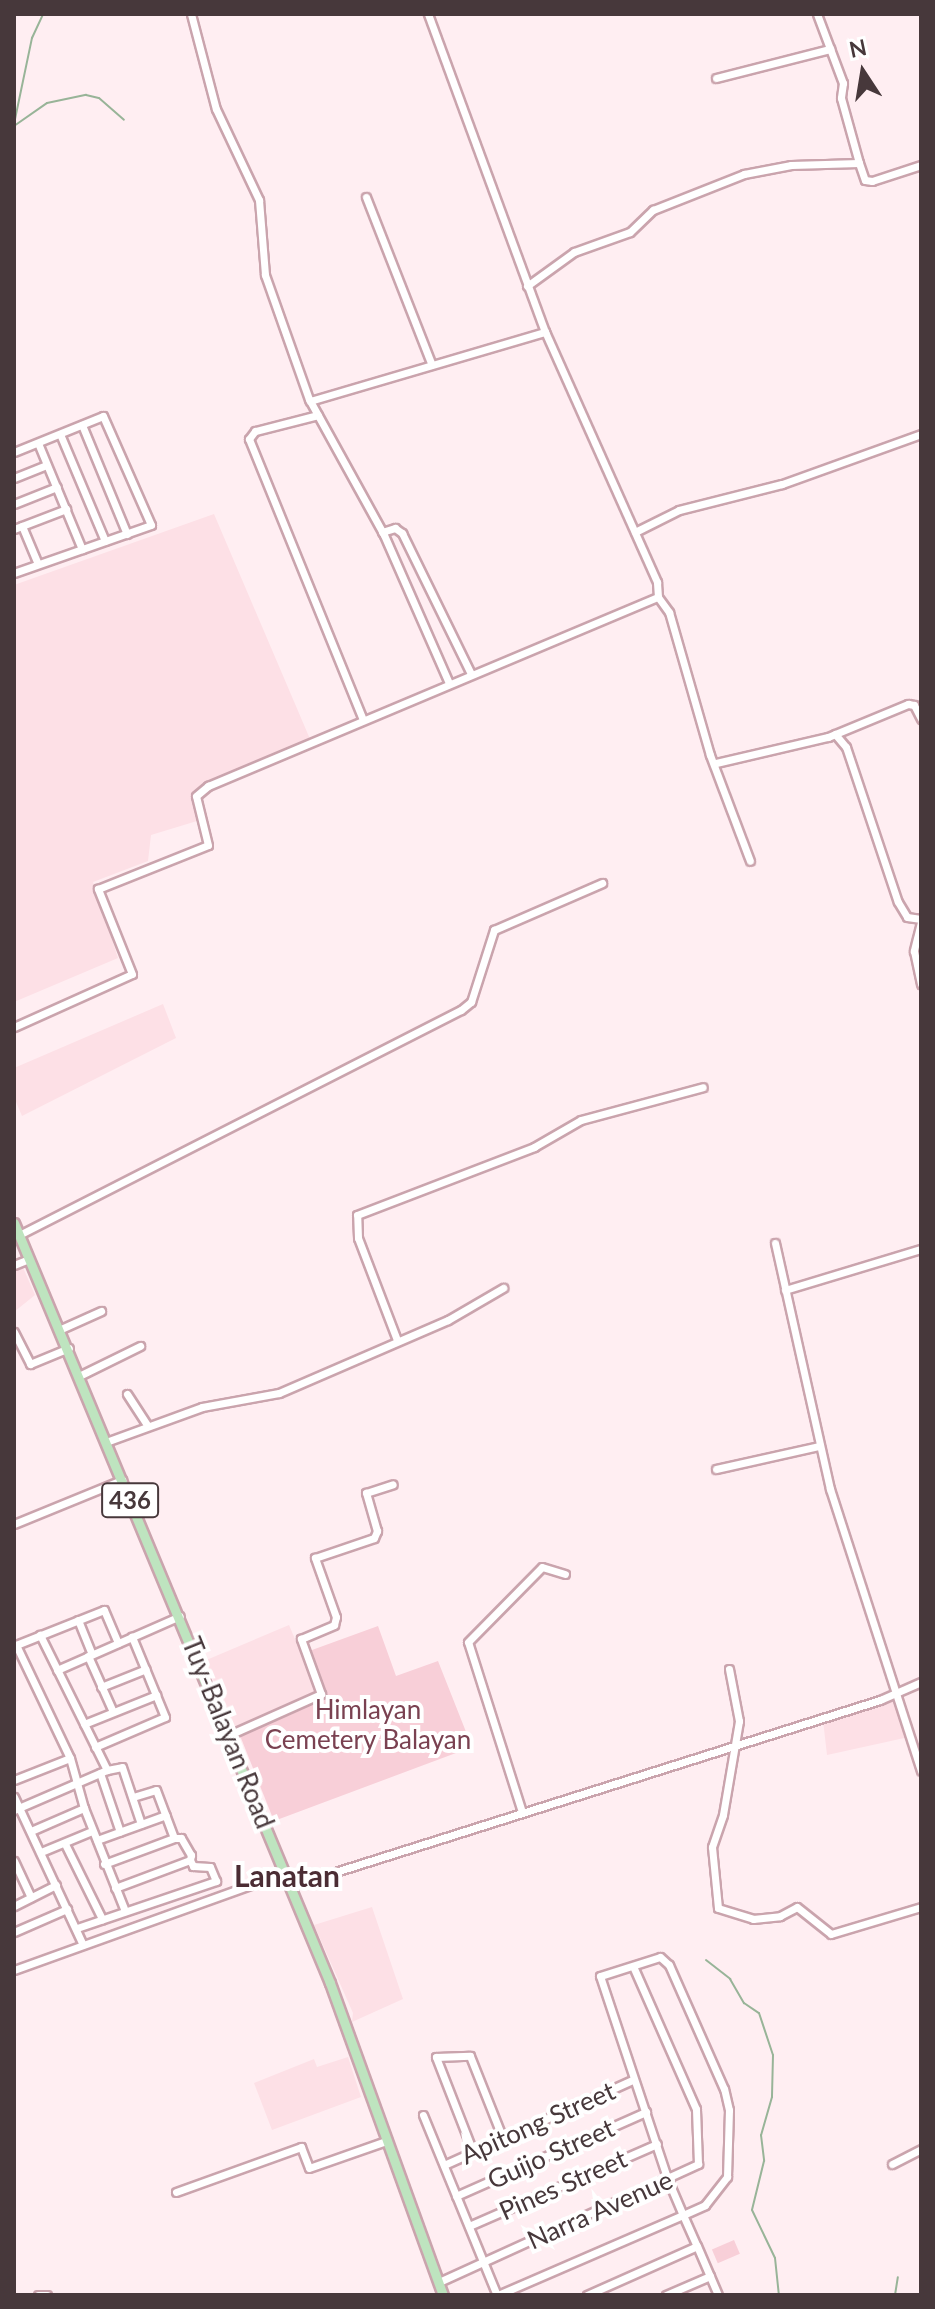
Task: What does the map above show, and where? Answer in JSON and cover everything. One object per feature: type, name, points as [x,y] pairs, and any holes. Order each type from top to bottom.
[{"type":"main road","name":"Tuy-Balayan Road","points":[[14,1223],[81,1375],[291,1886],[443,2295]]},
{"type":"street","points":[[191,14],[216,109],[259,200],[265,275],[310,401],[382,532],[449,683]]},
{"type":"street","points":[[428,14],[545,332],[657,582],[658,597],[669,612],[750,861]]},
{"type":"street","points":[[817,14],[843,83],[841,98],[865,180],[872,181],[921,165]]},
{"type":"street","points":[[716,78],[830,49]]},
{"type":"street","points":[[527,286],[574,252],[630,232],[653,210],[744,174],[791,165],[859,163]]},
{"type":"street","points":[[366,197],[432,365]]},
{"type":"street","points":[[310,401],[545,332]]},
{"type":"street","points":[[318,415],[255,431],[249,439],[363,720]]},
{"type":"street","points":[[14,452],[103,416],[151,525],[14,572]]},
{"type":"street","points":[[82,425],[127,534]]},
{"type":"street","points":[[60,434],[105,541]]},
{"type":"street","points":[[635,532],[679,510],[782,484],[921,434]]},
{"type":"street","points":[[38,443],[82,549]]},
{"type":"street","points":[[14,478],[47,465]]},
{"type":"street","points":[[127,472],[137,468]]},
{"type":"street","points":[[14,504],[57,487]]},
{"type":"street","points":[[38,564],[18,527],[66,509]]},
{"type":"street","points":[[382,532],[395,528],[402,533],[471,674]]},
{"type":"street","points":[[14,1027],[132,974],[98,889],[208,845],[196,796],[208,786],[658,597]]},
{"type":"street","points":[[716,763],[835,734],[908,704],[914,705],[921,719]]},
{"type":"street","points":[[835,734],[846,747],[898,902],[907,917],[921,921],[914,951],[921,984]]},
{"type":"street","points":[[19,1235],[461,1010],[471,1002],[494,930],[602,883]]},
{"type":"street","points":[[397,1340],[358,1238],[357,1215],[534,1147],[581,1120],[703,1087]]},
{"type":"street","points":[[775,1243],[819,1446],[921,1771]]},
{"type":"street","points":[[785,1290],[921,1249]]},
{"type":"street","points":[[14,1265],[29,1259]]},
{"type":"street","points":[[106,1442],[202,1407],[279,1393],[459,1314],[503,1288]]},
{"type":"street","points":[[61,1329],[101,1311]]},
{"type":"street","points":[[14,1332],[30,1364],[69,1348]]},
{"type":"street","points":[[81,1375],[140,1346]]},
{"type":"street","points":[[127,1394],[147,1425]]},
{"type":"street","points":[[716,1469],[819,1446]]},
{"type":"street","points":[[14,1524],[122,1480]]},
{"type":"street","points":[[229,1735],[321,1694],[301,1639],[334,1625],[336,1617],[315,1558],[374,1538],[366,1493],[393,1484]]},
{"type":"street","points":[[522,1812],[468,1642],[542,1567],[565,1574]]},
{"type":"street","points":[[118,1643],[104,1610],[16,1645],[70,1758],[92,1831],[125,1911]]},
{"type":"street","points":[[57,1670],[180,1616]]},
{"type":"street","points":[[78,1620],[113,1712]]},
{"type":"street","points":[[40,1635],[95,1747],[120,1832]]},
{"type":"street","points":[[95,1747],[165,1717],[132,1637]]},
{"type":"street","points":[[101,1687],[146,1669]]},
{"type":"street","points":[[729,1669],[739,1721],[723,1815],[712,1847],[718,1908],[753,1919],[780,1916],[797,1907],[831,1934],[921,1907]]},
{"type":"street","points":[[291,1886],[897,1693],[921,1682]]},
{"type":"street","points":[[84,1724],[156,1695]]},
{"type":"street","points":[[14,1780],[70,1758]]},
{"type":"street","points":[[16,1808],[122,1767],[141,1824]]},
{"type":"street","points":[[133,1797],[156,1790],[174,1838]]},
{"type":"street","points":[[14,1797],[16,1808],[31,1831],[83,1945]]},
{"type":"street","points":[[31,1831],[84,1808]]},
{"type":"street","points":[[97,1840],[166,1815]]},
{"type":"street","points":[[41,1852],[92,1831]]},
{"type":"street","points":[[77,1928],[216,1881],[210,1867],[193,1866],[181,1838],[104,1864]]},
{"type":"street","points":[[65,1844],[102,1919]]},
{"type":"street","points":[[115,1888],[190,1860]]},
{"type":"street","points":[[14,1861],[31,1897]]},
{"type":"street","points":[[14,1970],[284,1873]]},
{"type":"street","points":[[14,1906],[56,1885]]},
{"type":"street","points":[[14,1932],[67,1909]]},
{"type":"street","points":[[423,2115],[497,2295],[683,2215],[705,2205],[727,2177],[729,2110],[713,2060],[669,1965],[660,1957],[600,1976],[632,2080],[668,2180],[683,2215],[697,2246],[718,2295]]},
{"type":"street","name":"Narra Avenue","points":[[439,2282],[698,2164],[696,2109],[633,1966]]},
{"type":"street","points":[[473,2152],[436,2057],[470,2056],[503,2139]]},
{"type":"street","name":"Apitong Street","points":[[444,2165],[632,2080]]},
{"type":"street","name":"Guijo Street","points":[[456,2196],[646,2112]]},
{"type":"street","points":[[176,2192],[301,2147],[309,2168],[386,2141]]},
{"type":"street","name":"Pines Street","points":[[469,2226],[657,2144]]},
{"type":"street","points":[[892,2164],[921,2149]]},
{"type":"street","points":[[587,2295],[697,2246]]},
{"type":"street","points":[[666,2295],[710,2276]]},
{"type":"street","points":[[38,2295],[47,2295]]},
{"type":"shaded area","points":[[214,514],[310,739],[207,783],[193,797],[197,821],[151,835],[148,861],[93,882],[118,958],[14,1002],[14,585]]},
{"type":"shaded area","points":[[163,1004],[176,1038],[22,1116],[14,1097],[14,1068]]},
{"type":"shaded area","points":[[21,1263],[35,1295],[14,1312],[14,1266]]},
{"type":"shaded area","points":[[289,1625],[318,1693],[234,1729],[205,1661]]},
{"type":"shaded area","points":[[897,1697],[909,1737],[827,1755],[823,1720]]},
{"type":"shaded area","points":[[372,1907],[403,1999],[352,2022],[353,2013],[314,1925]]},
{"type":"shaded area","points":[[348,2057],[361,2097],[272,2130],[254,2083],[314,2059],[317,2067]]},
{"type":"green space","name":"Himlayan Cemetery Balayan","points":[[378,1626],[396,1676],[438,1661],[472,1747],[274,1821],[237,1728],[318,1693],[301,1654]]},
{"type":"green space","points":[[734,2240],[740,2254],[718,2263],[712,2249]]},
{"type":"waterway","points":[[14,124],[32,38],[43,14]]},
{"type":"waterway","points":[[14,126],[47,103],[86,95],[99,98],[124,120]]},
{"type":"waterway","points":[[706,1960],[730,1979],[744,2003],[759,2013],[773,2055],[772,2097],[761,2135],[764,2161],[752,2210],[775,2258],[779,2295]]},
{"type":"waterway","points":[[895,2295],[898,2277]]},
{"type":"district","name":"Lanatan","points":[[287,1875]]}]
